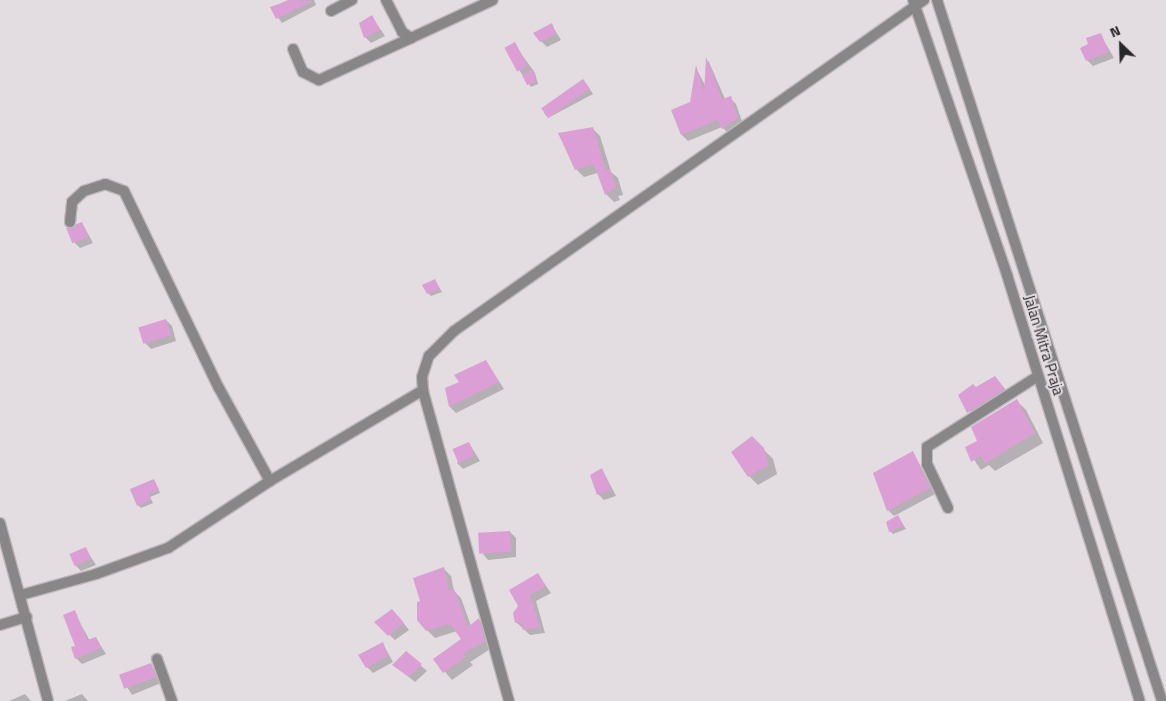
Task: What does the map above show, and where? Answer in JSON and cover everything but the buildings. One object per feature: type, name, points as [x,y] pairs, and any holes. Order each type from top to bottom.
[{"type":"street","points":[[331,11],[352,0]]},
{"type":"street","points":[[386,0],[402,32],[411,38]]},
{"type":"street","points":[[293,49],[303,72],[319,80],[493,0]]},
{"type":"street","name":"Jalan Mitra Praja","points":[[937,0],[1162,701]]},
{"type":"street","points":[[509,701],[423,390],[422,377],[428,356],[454,331],[918,2]]},
{"type":"street","name":"Jalan Mitra Praja","points":[[918,2],[1140,701]]},
{"type":"street","points":[[70,222],[72,202],[84,191],[105,184],[124,191],[215,380],[270,481]]},
{"type":"street","points":[[948,508],[927,464],[927,446],[1038,376]]},
{"type":"street","points":[[21,595],[96,574],[168,548],[270,481],[423,390]]},
{"type":"street","points":[[0,523],[27,617],[48,701]]},
{"type":"street","points":[[0,625],[27,617]]},
{"type":"street","points":[[158,659],[172,701]]}]
